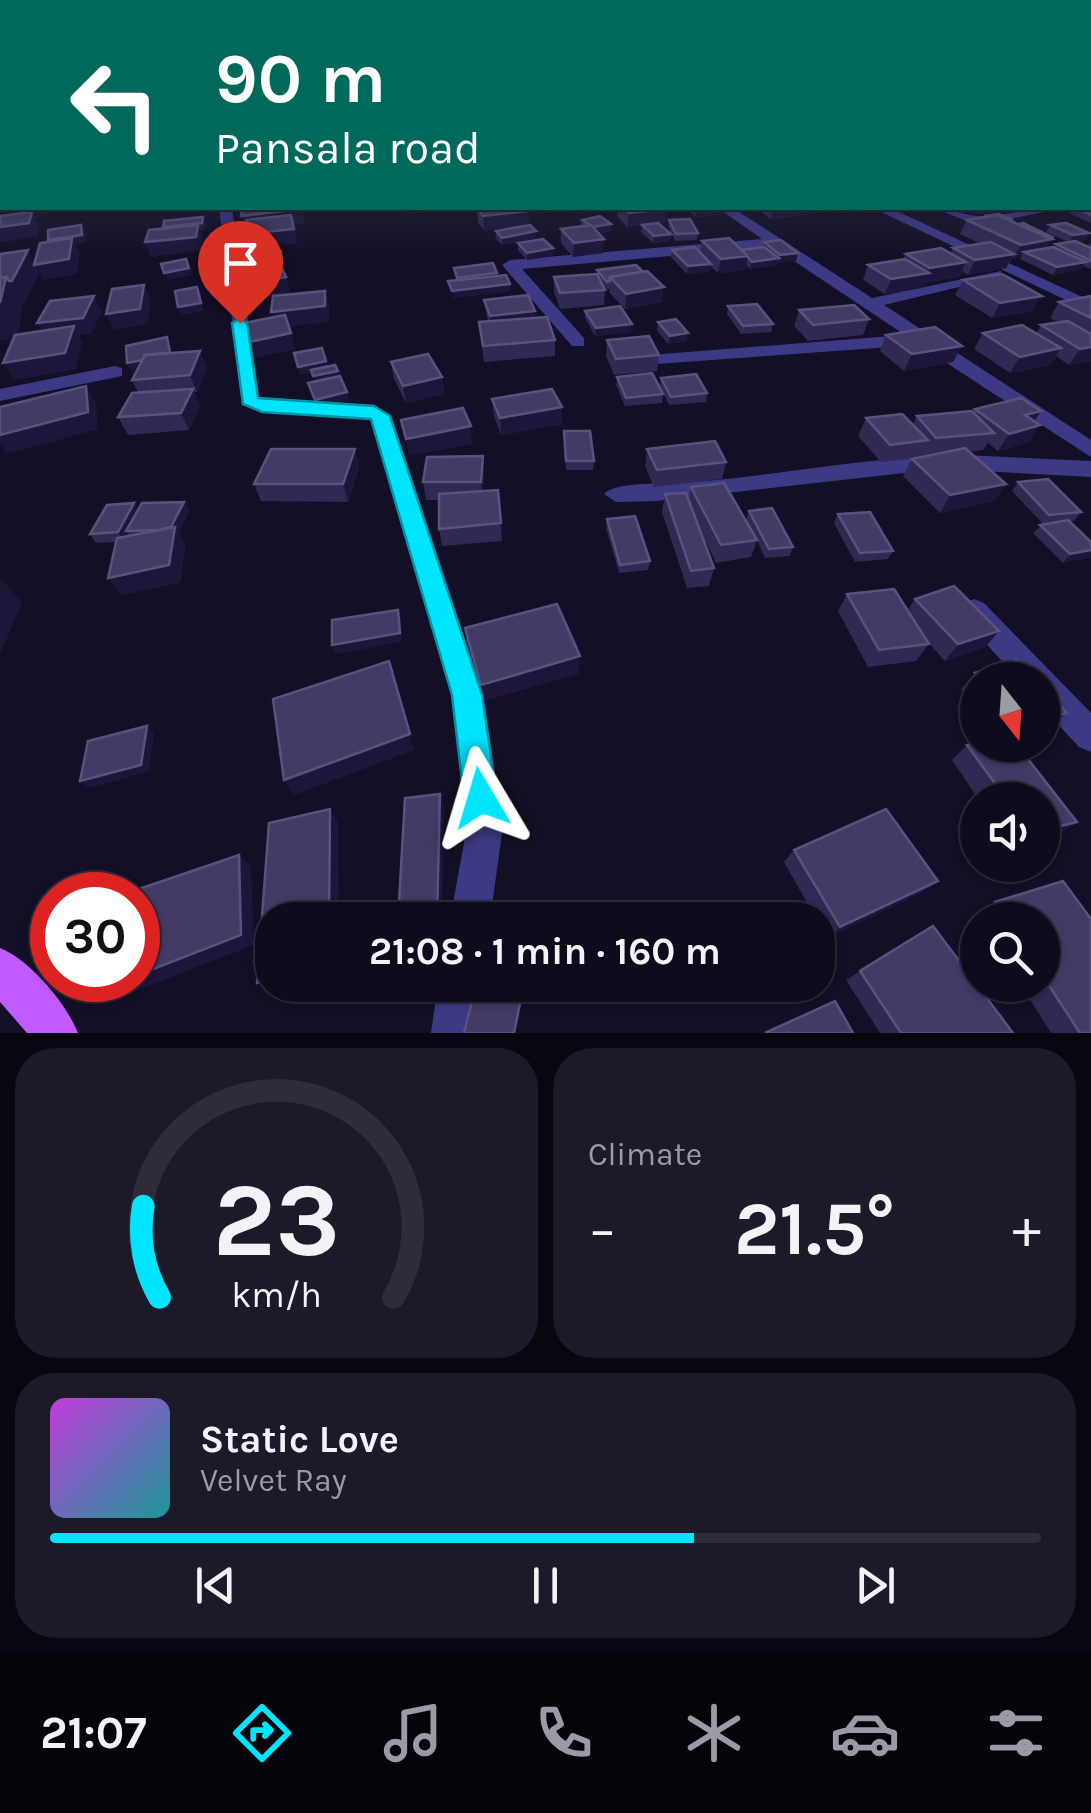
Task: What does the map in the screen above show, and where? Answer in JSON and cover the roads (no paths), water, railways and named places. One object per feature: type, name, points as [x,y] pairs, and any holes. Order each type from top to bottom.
[{"type":"main road","points":[[0,968],[56,1033]]},
{"type":"street","points":[[225,210],[249,400],[262,406],[374,411],[380,416],[467,695],[484,826],[473,902]]},
{"type":"street","points":[[728,210],[1091,450]]},
{"type":"street","points":[[884,210],[1091,307]]},
{"type":"street","points":[[947,210],[977,220],[1044,210]]},
{"type":"street","points":[[578,342],[510,265],[776,242]]},
{"type":"street","points":[[872,303],[1015,270]]},
{"type":"street","points":[[663,360],[927,339]]},
{"type":"street","points":[[0,396],[115,372]]},
{"type":"street","points":[[616,494],[680,495],[943,463],[1023,464],[1062,472],[1091,469]]},
{"type":"street","points":[[967,604],[1022,662]]},
{"type":"street","points":[[1060,703],[1091,736]]},
{"type":"street","points":[[453,1033],[458,1002]]}]
